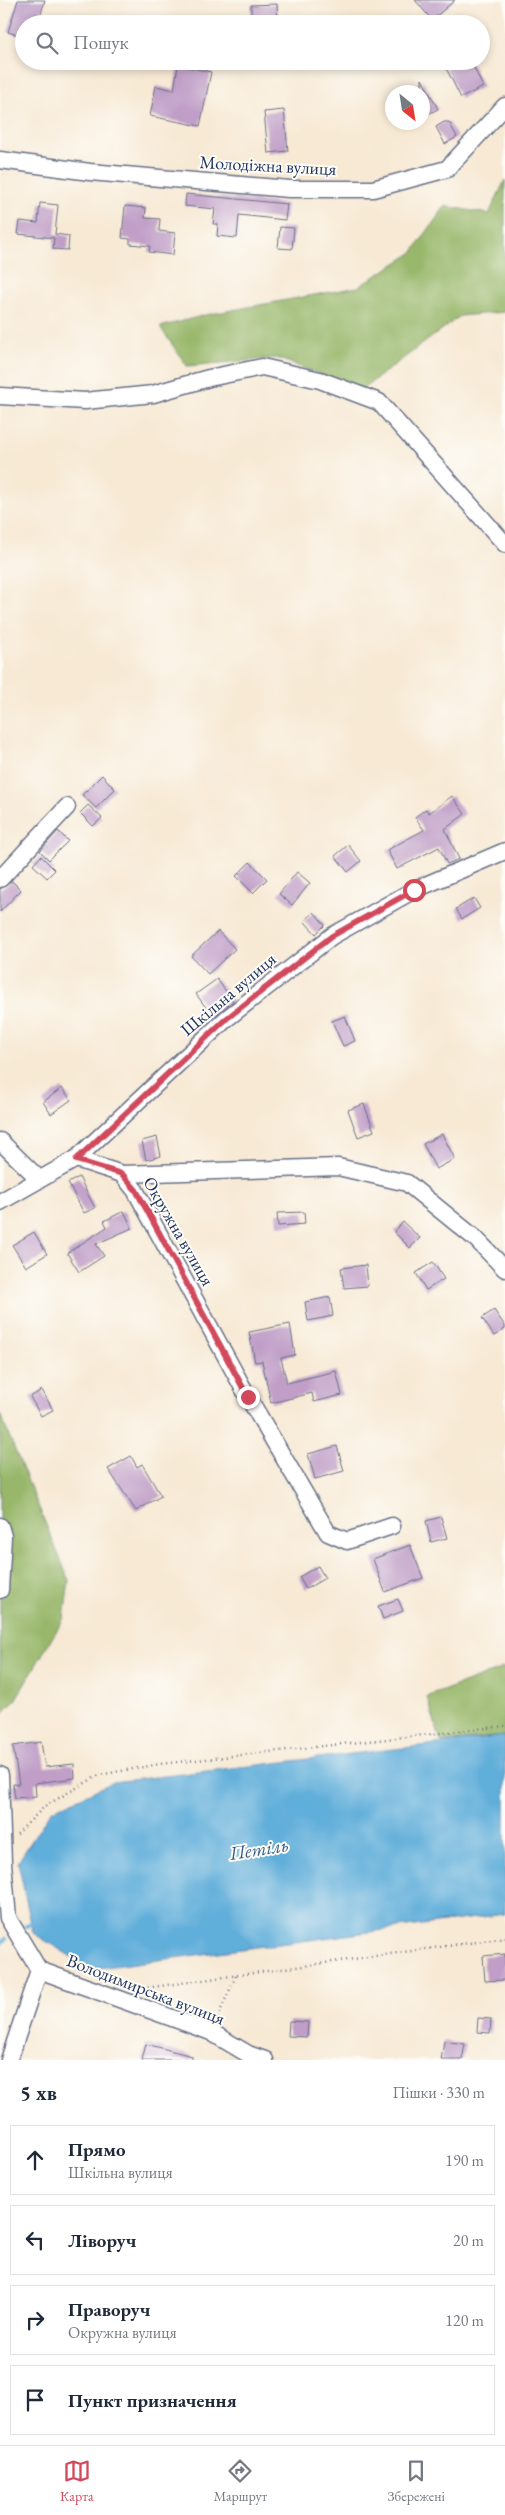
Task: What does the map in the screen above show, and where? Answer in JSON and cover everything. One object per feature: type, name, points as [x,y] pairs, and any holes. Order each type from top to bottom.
[{"type":"street","name":"Молодіжна вулиця","points":[[0,160],[90,172],[289,189],[373,189],[447,169],[505,106]]},
{"type":"street","points":[[0,396],[85,401],[153,394],[208,378],[262,367],[320,380],[379,402],[505,544]]},
{"type":"street","points":[[0,879],[67,807]]},
{"type":"street","name":"Шкільна вулиця","points":[[0,1202],[76,1160],[226,1019],[332,936],[414,890],[505,851]]},
{"type":"street","points":[[0,1141],[39,1179]]},
{"type":"street","points":[[76,1160],[122,1174]]},
{"type":"street","name":"Окружна вулиця","points":[[122,1174],[338,1167],[407,1183],[476,1239],[505,1269]]},
{"type":"street","name":"Окружна вулиця","points":[[122,1174],[136,1190],[248,1397],[328,1533],[347,1541],[392,1526]]},
{"type":"street","points":[[0,1526],[3,1536],[0,1590]]},
{"type":"street","points":[[0,1775],[8,1918],[39,1970],[9,2060]]},
{"type":"street","name":"Володимирська вулиця","points":[[39,1970],[211,2032],[248,2054],[265,2060]]},
{"type":"path","points":[[3,1849],[44,1806],[100,1775],[160,1764],[505,1726]]},
{"type":"path","points":[[110,1996],[133,1989],[505,1938]]},
{"type":"path","points":[[211,2032],[236,1976]]},
{"type":"green space","points":[[505,180],[505,312],[460,316],[361,390],[277,358],[187,366],[160,327],[205,315],[358,287],[412,253],[445,206],[489,214]]},
{"type":"green space","points":[[0,1414],[69,1580],[64,1618],[14,1702],[3,1713],[0,1712]]},
{"type":"green space","points":[[505,1667],[505,1736],[441,1742],[427,1697]]},
{"type":"water","points":[[505,1736],[505,1914],[91,1969],[33,1933],[18,1862],[51,1811],[113,1782]]},
{"type":"building","points":[[18,0],[45,0],[41,15],[15,15],[15,34],[8,32]]},
{"type":"building","points":[[415,0],[455,0],[438,15],[428,15]]},
{"type":"building","points":[[277,4],[278,15],[251,15],[251,5]]},
{"type":"building","points":[[177,70],[211,72],[200,126],[150,116],[156,86],[174,90]]},
{"type":"building","points":[[447,70],[475,70],[483,87],[461,98]]},
{"type":"building","points":[[430,94],[438,109],[430,113]]},
{"type":"building","points":[[284,110],[288,151],[268,153],[264,112]]},
{"type":"building","points":[[444,122],[449,122],[457,137],[445,144],[436,127]]},
{"type":"building","points":[[186,194],[287,204],[285,220],[239,215],[237,238],[217,236],[218,224],[213,224],[215,209],[185,206]]},
{"type":"building","points":[[40,203],[58,205],[55,234],[69,236],[68,250],[53,249],[54,238],[18,234],[20,221],[38,223]]},
{"type":"building","points":[[125,206],[146,208],[145,218],[160,219],[159,231],[175,233],[173,255],[149,252],[150,246],[130,244],[130,239],[122,238]]},
{"type":"building","points":[[280,227],[294,228],[292,249],[278,248]]},
{"type":"building","points":[[102,775],[115,789],[96,808],[82,795]]},
{"type":"building","points":[[452,796],[465,814],[445,829],[459,859],[447,864],[439,847],[397,869],[387,850],[424,830],[415,817],[426,809],[429,813]]},
{"type":"building","points":[[88,805],[102,818],[93,826],[80,813]]},
{"type":"building","points":[[58,831],[68,841],[49,860],[40,851]]},
{"type":"building","points":[[348,845],[361,861],[348,872],[335,856]]},
{"type":"building","points":[[41,856],[55,870],[47,878],[33,865]]},
{"type":"building","points":[[250,862],[267,879],[253,893],[236,876]]},
{"type":"building","points":[[297,872],[310,883],[292,905],[279,894]]},
{"type":"building","points":[[12,881],[21,890],[0,912],[0,889]]},
{"type":"building","points":[[474,898],[480,908],[462,919],[456,909]]},
{"type":"building","points":[[314,912],[325,925],[316,934],[304,921]]},
{"type":"building","points":[[218,931],[235,949],[208,974],[191,956]]},
{"type":"building","points":[[217,979],[233,1001],[213,1017],[196,994]]},
{"type":"building","points":[[345,1016],[355,1041],[343,1046],[332,1021]]},
{"type":"building","points":[[62,1088],[71,1100],[51,1114],[43,1102]]},
{"type":"building","points":[[364,1104],[374,1131],[358,1137],[348,1110]]},
{"type":"building","points":[[442,1134],[455,1159],[436,1169],[423,1144]]},
{"type":"building","points":[[157,1137],[161,1156],[146,1160],[142,1141]]},
{"type":"building","points":[[79,1177],[95,1208],[84,1213],[68,1183]]},
{"type":"building","points":[[124,1211],[132,1228],[96,1244],[104,1256],[79,1272],[67,1253],[107,1227],[104,1221]]},
{"type":"building","points":[[304,1212],[305,1224],[278,1226],[277,1213]]},
{"type":"building","points":[[403,1222],[420,1238],[410,1248],[394,1232]]},
{"type":"building","points":[[34,1232],[47,1254],[26,1267],[12,1245]]},
{"type":"building","points":[[433,1262],[444,1279],[426,1290],[416,1273]]},
{"type":"building","points":[[366,1265],[368,1286],[344,1288],[341,1268]]},
{"type":"building","points":[[330,1297],[333,1316],[308,1321],[305,1302]]},
{"type":"building","points":[[494,1310],[505,1326],[505,1329],[494,1336],[482,1318]]},
{"type":"building","points":[[290,1324],[295,1355],[281,1358],[287,1383],[336,1371],[342,1395],[314,1402],[312,1393],[271,1403],[262,1361],[255,1362],[249,1332]]},
{"type":"building","points":[[42,1390],[53,1410],[41,1416],[30,1397]]},
{"type":"building","points":[[337,1446],[344,1471],[315,1479],[308,1454]]},
{"type":"building","points":[[131,1456],[137,1467],[142,1464],[161,1496],[136,1511],[108,1469]]},
{"type":"building","points":[[441,1517],[447,1538],[431,1542],[426,1521]]},
{"type":"building","points":[[410,1545],[423,1578],[385,1592],[373,1559]]},
{"type":"building","points":[[318,1566],[325,1578],[306,1589],[299,1577]]},
{"type":"building","points":[[398,1599],[403,1611],[383,1619],[378,1606]]},
{"type":"building","points":[[41,1742],[45,1767],[74,1764],[75,1778],[35,1783],[36,1796],[15,1798],[13,1784],[19,1784],[13,1746]]},
{"type":"building","points":[[505,1954],[505,1980],[485,1981],[483,1956]]},
{"type":"building","points":[[478,2018],[491,2019],[490,2033],[477,2032]]},
{"type":"building","points":[[289,2021],[308,2022],[307,2037],[288,2036]]},
{"type":"building","points":[[444,2041],[465,2044],[462,2060],[441,2060]]},
{"type":"building","points":[[146,2044],[192,2056],[192,2060],[142,2060]]},
{"type":"waterway","name":"Петіль","points":[[26,1926],[35,1921]]},
{"type":"waterway","name":"Петіль","points":[[0,1943],[5,1939]]},
{"type":"route","points":[[248,1397],[136,1190],[122,1174],[76,1160],[130,1107],[226,1019],[332,936],[414,890]]}]
